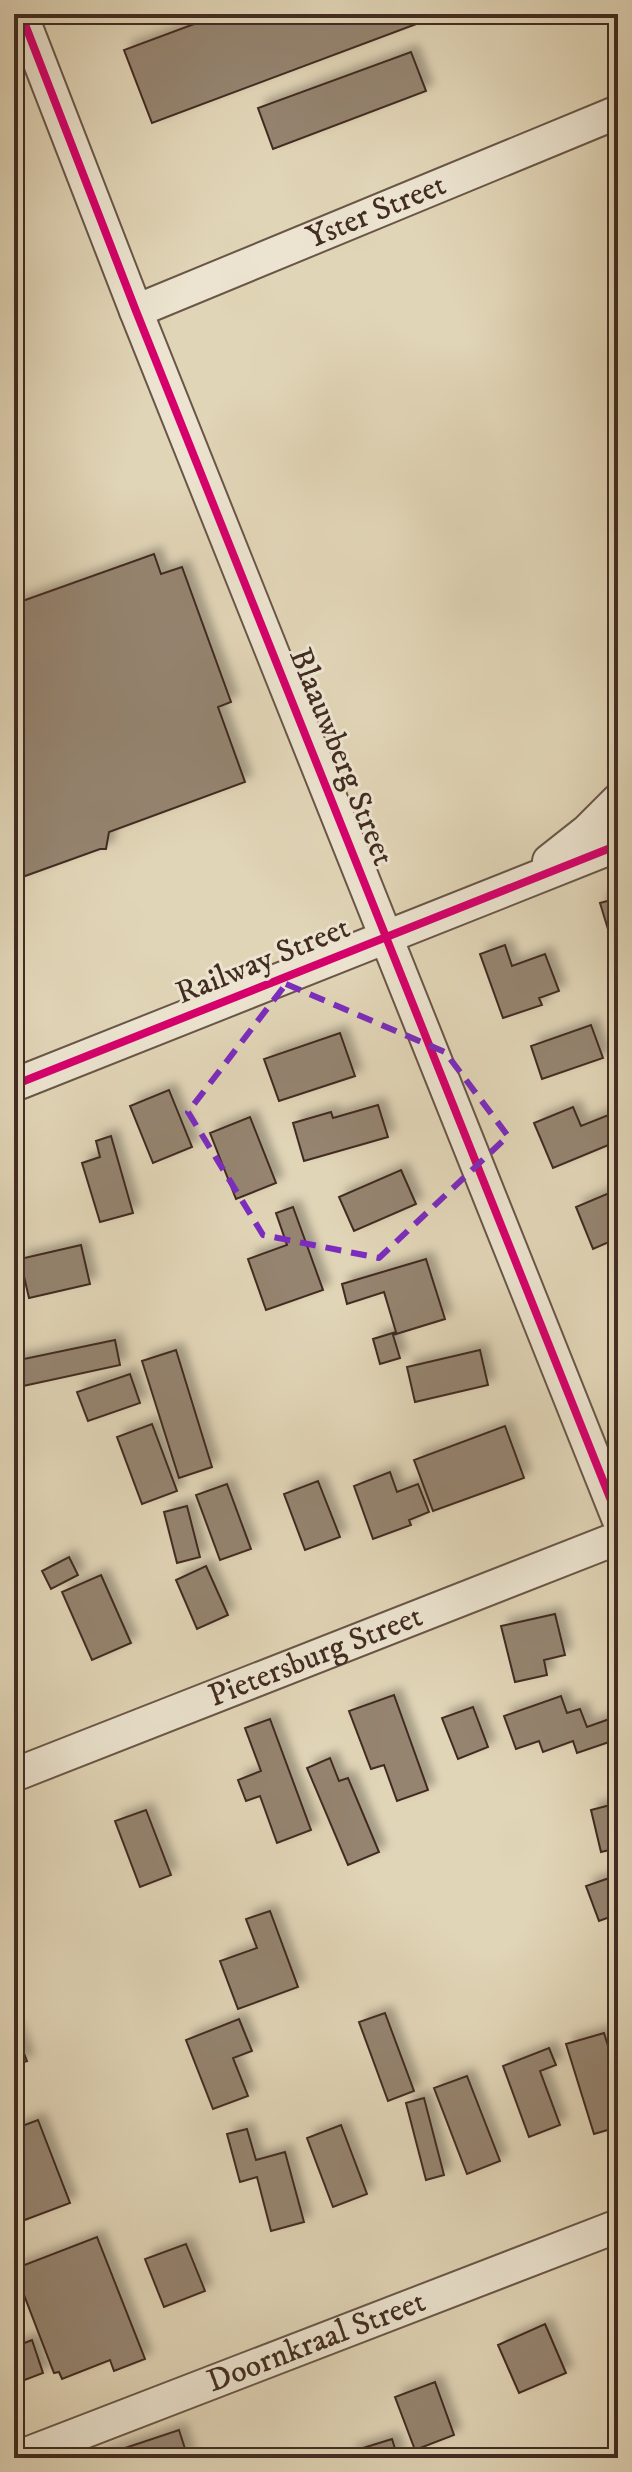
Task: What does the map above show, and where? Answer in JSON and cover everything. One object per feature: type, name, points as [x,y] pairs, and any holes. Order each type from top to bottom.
[{"type":"street","name":"Blaauwberg Street","points":[[21,14],[136,311],[618,1518]]},
{"type":"street","name":"Yster Street","points":[[136,311],[618,112]]},
{"type":"street","points":[[521,883],[587,831],[618,800]]},
{"type":"street","name":"Railway Street","points":[[14,1085],[618,845]]},
{"type":"street","name":"Pietersburg Street","points":[[14,1775],[618,1538]]},
{"type":"street","name":"Doornkraal Street","points":[[16,2458],[618,2226]]},
{"type":"highlighted area","points":[[286,984],[445,1052],[508,1136],[379,1258],[263,1235],[188,1112]]},
{"type":"building","points":[[221,14],[443,14],[152,123],[124,50]]},
{"type":"building","points":[[411,52],[426,91],[273,149],[258,108]]},
{"type":"building","points":[[154,554],[161,574],[182,567],[231,702],[218,707],[245,782],[109,832],[106,849],[14,880],[14,604]]},
{"type":"building","points":[[618,898],[618,962],[600,903]]},
{"type":"building","points":[[505,945],[512,966],[545,954],[559,991],[539,998],[542,1005],[503,1018],[480,954]]},
{"type":"building","points":[[591,1025],[603,1058],[542,1079],[531,1046]]},
{"type":"building","points":[[340,1033],[355,1076],[279,1101],[264,1059]]},
{"type":"building","points":[[169,1090],[192,1147],[153,1163],[130,1106]]},
{"type":"building","points":[[378,1105],[388,1137],[304,1161],[293,1123],[331,1112],[333,1118]]},
{"type":"building","points":[[573,1107],[581,1126],[611,1114],[618,1131],[618,1141],[553,1168],[534,1123]]},
{"type":"building","points":[[250,1117],[276,1183],[236,1199],[210,1133]]},
{"type":"building","points":[[111,1136],[133,1213],[100,1222],[82,1163],[100,1157],[96,1141]]},
{"type":"building","points":[[401,1170],[416,1204],[354,1231],[339,1197]]},
{"type":"building","points":[[614,1191],[618,1201],[618,1238],[593,1249],[576,1207]]},
{"type":"building","points":[[293,1207],[323,1290],[266,1310],[248,1259],[287,1245],[276,1213]]},
{"type":"building","points":[[81,1245],[90,1284],[29,1298],[20,1259]]},
{"type":"building","points":[[426,1259],[445,1319],[393,1335],[400,1358],[380,1364],[373,1339],[396,1332],[384,1292],[347,1304],[342,1284]]},
{"type":"building","points":[[115,1340],[120,1365],[14,1388],[14,1361]]},
{"type":"building","points":[[176,1350],[212,1467],[179,1478],[142,1361]]},
{"type":"building","points":[[480,1350],[488,1385],[415,1402],[407,1367]]},
{"type":"building","points":[[130,1374],[140,1403],[88,1421],[77,1392]]},
{"type":"building","points":[[152,1424],[177,1491],[142,1504],[117,1437]]},
{"type":"building","points":[[505,1426],[524,1478],[433,1511],[414,1460]]},
{"type":"building","points":[[390,1472],[397,1492],[418,1484],[429,1512],[409,1520],[411,1525],[373,1539],[354,1486]]},
{"type":"building","points":[[318,1481],[340,1537],[305,1550],[284,1494]]},
{"type":"building","points":[[227,1484],[251,1549],[220,1560],[196,1495]]},
{"type":"building","points":[[187,1506],[200,1557],[177,1563],[164,1512]]},
{"type":"building","points":[[69,1557],[78,1575],[51,1589],[42,1571]]},
{"type":"building","points":[[206,1566],[228,1615],[197,1629],[176,1580]]},
{"type":"building","points":[[101,1575],[131,1643],[92,1660],[62,1592]]},
{"type":"building","points":[[555,1614],[565,1655],[544,1660],[547,1675],[515,1682],[501,1626]]},
{"type":"building","points":[[394,1695],[428,1790],[397,1801],[384,1765],[371,1769],[349,1711]]},
{"type":"building","points":[[561,1696],[567,1713],[580,1709],[587,1727],[618,1716],[618,1739],[577,1753],[573,1741],[543,1752],[539,1741],[516,1749],[504,1716]]},
{"type":"building","points":[[473,1707],[488,1747],[458,1759],[442,1718]]},
{"type":"building","points":[[270,1719],[311,1830],[277,1843],[260,1796],[246,1801],[238,1780],[261,1771],[245,1728]]},
{"type":"building","points":[[330,1758],[339,1781],[348,1778],[379,1852],[348,1865],[307,1768]]},
{"type":"building","points":[[618,1803],[618,1848],[601,1852],[591,1810]]},
{"type":"building","points":[[146,1810],[171,1875],[140,1887],[115,1821]]},
{"type":"building","points":[[618,1875],[618,1914],[599,1921],[586,1886]]},
{"type":"building","points":[[270,1911],[298,1987],[238,2009],[220,1961],[257,1948],[246,1919]]},
{"type":"building","points":[[385,2013],[414,2091],[388,2101],[359,2022]]},
{"type":"building","points":[[239,2019],[252,2051],[233,2058],[248,2096],[213,2109],[186,2040]]},
{"type":"building","points":[[14,2027],[27,2061],[14,2065]]},
{"type":"building","points":[[604,2033],[618,2078],[618,2127],[594,2134],[566,2044]]},
{"type":"building","points":[[549,2048],[556,2065],[540,2071],[560,2125],[529,2137],[503,2066]]},
{"type":"building","points":[[467,2076],[500,2161],[467,2174],[434,2088]]},
{"type":"building","points":[[424,2098],[444,2175],[426,2180],[406,2103]]},
{"type":"building","points":[[38,2120],[70,2203],[14,2224],[14,2129]]},
{"type":"building","points":[[341,2125],[367,2194],[333,2207],[307,2138]]},
{"type":"building","points":[[247,2129],[256,2160],[285,2152],[304,2222],[271,2231],[257,2177],[240,2182],[227,2134]]},
{"type":"building","points":[[97,2237],[145,2359],[114,2371],[110,2360],[62,2379],[59,2372],[54,2373],[14,2269]]},
{"type":"building","points":[[186,2244],[205,2291],[164,2307],[145,2259]]},
{"type":"building","points":[[545,2324],[566,2373],[519,2393],[498,2345]]},
{"type":"building","points":[[32,2340],[43,2373],[22,2381],[14,2358],[14,2347]]},
{"type":"building","points":[[435,2382],[454,2435],[415,2450],[395,2397]]},
{"type":"building","points":[[179,2430],[188,2458],[95,2458]]},
{"type":"building","points":[[392,2439],[398,2458],[352,2458],[350,2452]]},
{"type":"cycle path","points":[[21,14],[136,311],[618,1518]]},
{"type":"cycle path","points":[[14,1085],[618,845]]}]
